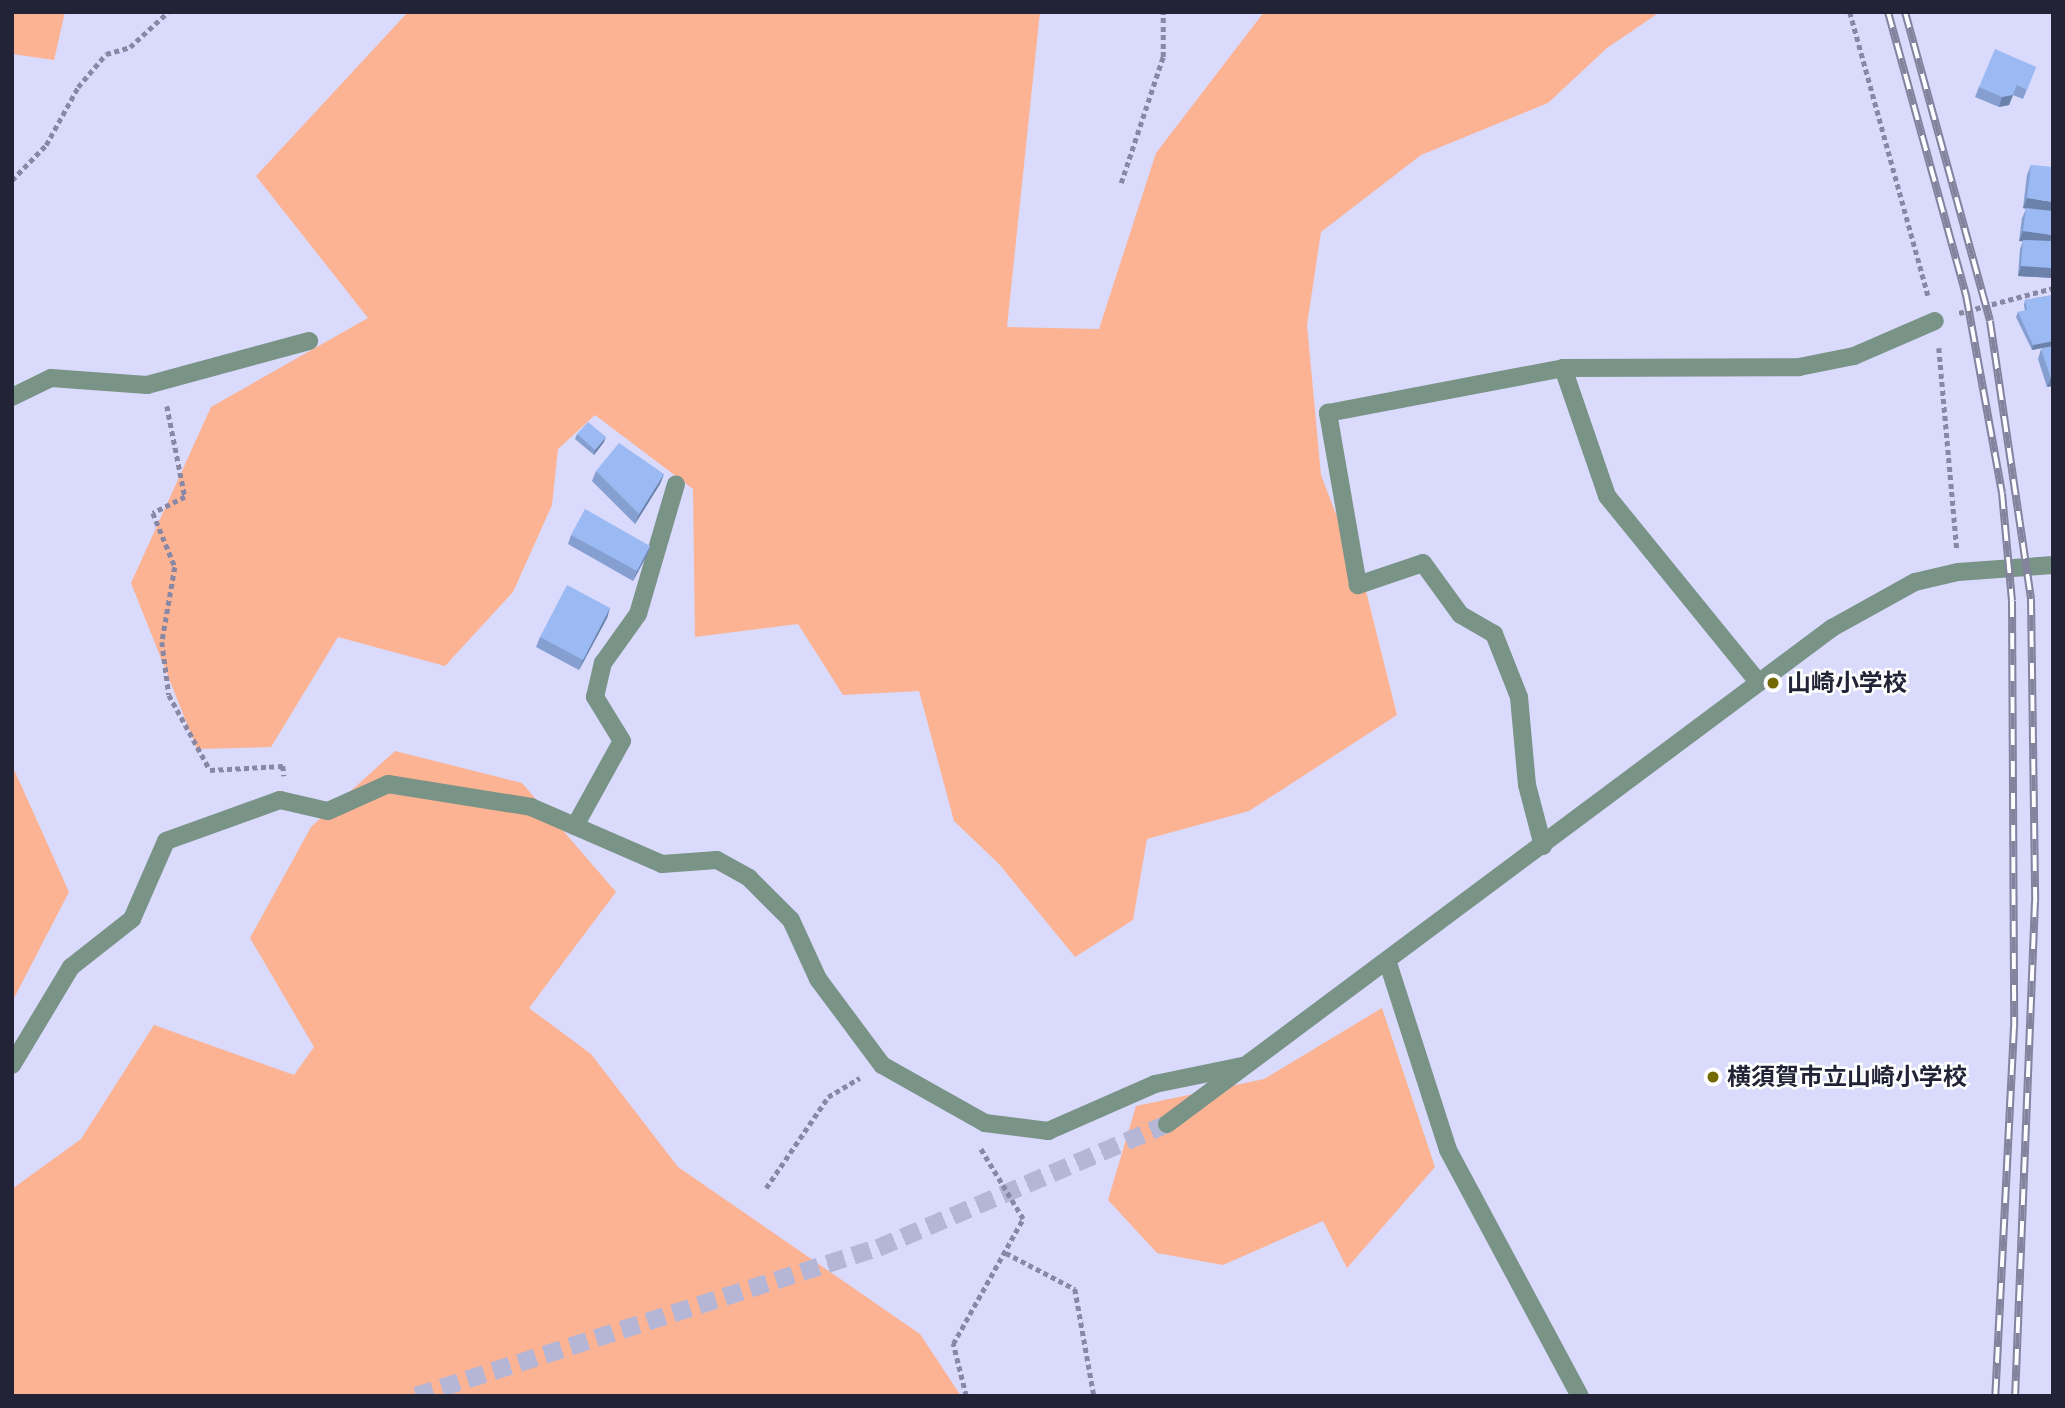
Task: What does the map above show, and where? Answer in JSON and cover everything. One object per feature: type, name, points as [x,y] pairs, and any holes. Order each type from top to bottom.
[{"type":"street","points":[[1543,846],[1527,785],[1519,697],[1494,634],[1460,614],[1423,563],[1358,585],[1328,412],[1563,368],[1799,367],[1854,356],[1935,321]]},
{"type":"street","points":[[12,397],[51,378],[160,381],[309,341]]},
{"type":"street","points":[[1563,368],[1607,496],[1758,682]]},
{"type":"street","points":[[575,826],[622,741],[595,697],[603,663],[638,614],[676,484]]},
{"type":"street","points":[[1167,1124],[1243,1066],[1388,963],[1758,682],[1873,602],[1958,572],[2053,565]]},
{"type":"street","points":[[12,1065],[71,967],[132,919],[166,841],[280,800],[328,811],[388,784],[531,807],[662,864],[717,860],[749,878],[791,920],[818,979],[882,1065],[985,1123],[1048,1131],[1155,1084],[1243,1066]]},
{"type":"street","points":[[1388,963],[1448,1150],[1580,1396]]},
{"type":"path","points":[[12,180],[46,145],[78,88],[106,54],[131,47],[168,12]]},
{"type":"path","points":[[1121,183],[1163,57],[1163,12]]},
{"type":"path","points":[[1850,12],[1935,321],[1956,480],[1958,572]]},
{"type":"path","points":[[1935,321],[2053,288]]},
{"type":"path","points":[[160,381],[185,497],[153,513],[175,567],[162,642],[169,695],[210,770],[283,766],[280,800]]},
{"type":"path","points":[[766,1188],[828,1097],[882,1065]]},
{"type":"path","points":[[956,1108],[1023,1219],[953,1344],[966,1396]]},
{"type":"path","points":[[1006,1253],[1075,1289],[1094,1396]]},
{"type":"shaded area","points":[[12,12],[65,12],[54,60],[12,54]]},
{"type":"shaded area","points":[[408,12],[1040,12],[1007,327],[1099,329],[1156,153],[1264,12],[1660,12],[1607,48],[1548,103],[1421,155],[1321,232],[1307,325],[1321,475],[1367,595],[1397,715],[1249,811],[1147,839],[1133,920],[1075,957],[999,864],[954,821],[919,691],[843,695],[798,624],[695,637],[693,489],[595,415],[558,449],[552,505],[513,592],[445,666],[338,637],[271,747],[197,749],[131,583],[211,407],[368,318],[256,176]]},
{"type":"shaded area","points":[[395,751],[522,783],[616,892],[529,1008],[591,1054],[678,1167],[920,1334],[961,1396],[12,1396],[12,1189],[81,1139],[154,1025],[294,1075],[314,1047],[250,938],[311,827]]},
{"type":"shaded area","points":[[12,765],[69,892],[12,1002]]},
{"type":"shaded area","points":[[1382,1008],[1435,1167],[1347,1268],[1323,1221],[1223,1265],[1157,1253],[1108,1200],[1136,1106],[1264,1079]]},
{"type":"building","points":[[1995,49],[2036,67],[2027,90],[2017,85],[2013,95],[2002,97],[1979,87]]},
{"type":"building","points":[[2031,165],[2053,167],[2053,202],[2027,198]]},
{"type":"building","points":[[2026,208],[2053,211],[2053,235],[2023,231]]},
{"type":"building","points":[[2023,240],[2053,241],[2053,268],[2021,266]]},
{"type":"building","points":[[2053,295],[2053,341],[2033,345],[2018,312],[2027,310],[2025,300]]},
{"type":"building","points":[[2053,346],[2053,377],[2051,378],[2041,349]]},
{"type":"building","points":[[588,422],[606,437],[595,450],[577,434]]},
{"type":"building","points":[[619,443],[664,474],[639,514],[596,471]]},
{"type":"building","points":[[585,509],[650,546],[637,571],[571,535]]},
{"type":"building","points":[[567,585],[610,608],[583,660],[540,637]]},
{"type":"tunnel","points":[[416,1396],[878,1248],[1167,1124]]},
{"type":"railway","points":[[1888,12],[1966,295],[2002,493],[2012,601],[2014,1027],[1995,1396]]},
{"type":"railway","points":[[1905,12],[1990,321],[2031,599],[2035,901],[2015,1396]]},
{"type":"place","name":"山崎小学校","points":[[1773,683]]},
{"type":"place","name":"横須賀市立山崎小学校","points":[[1713,1077]]}]
